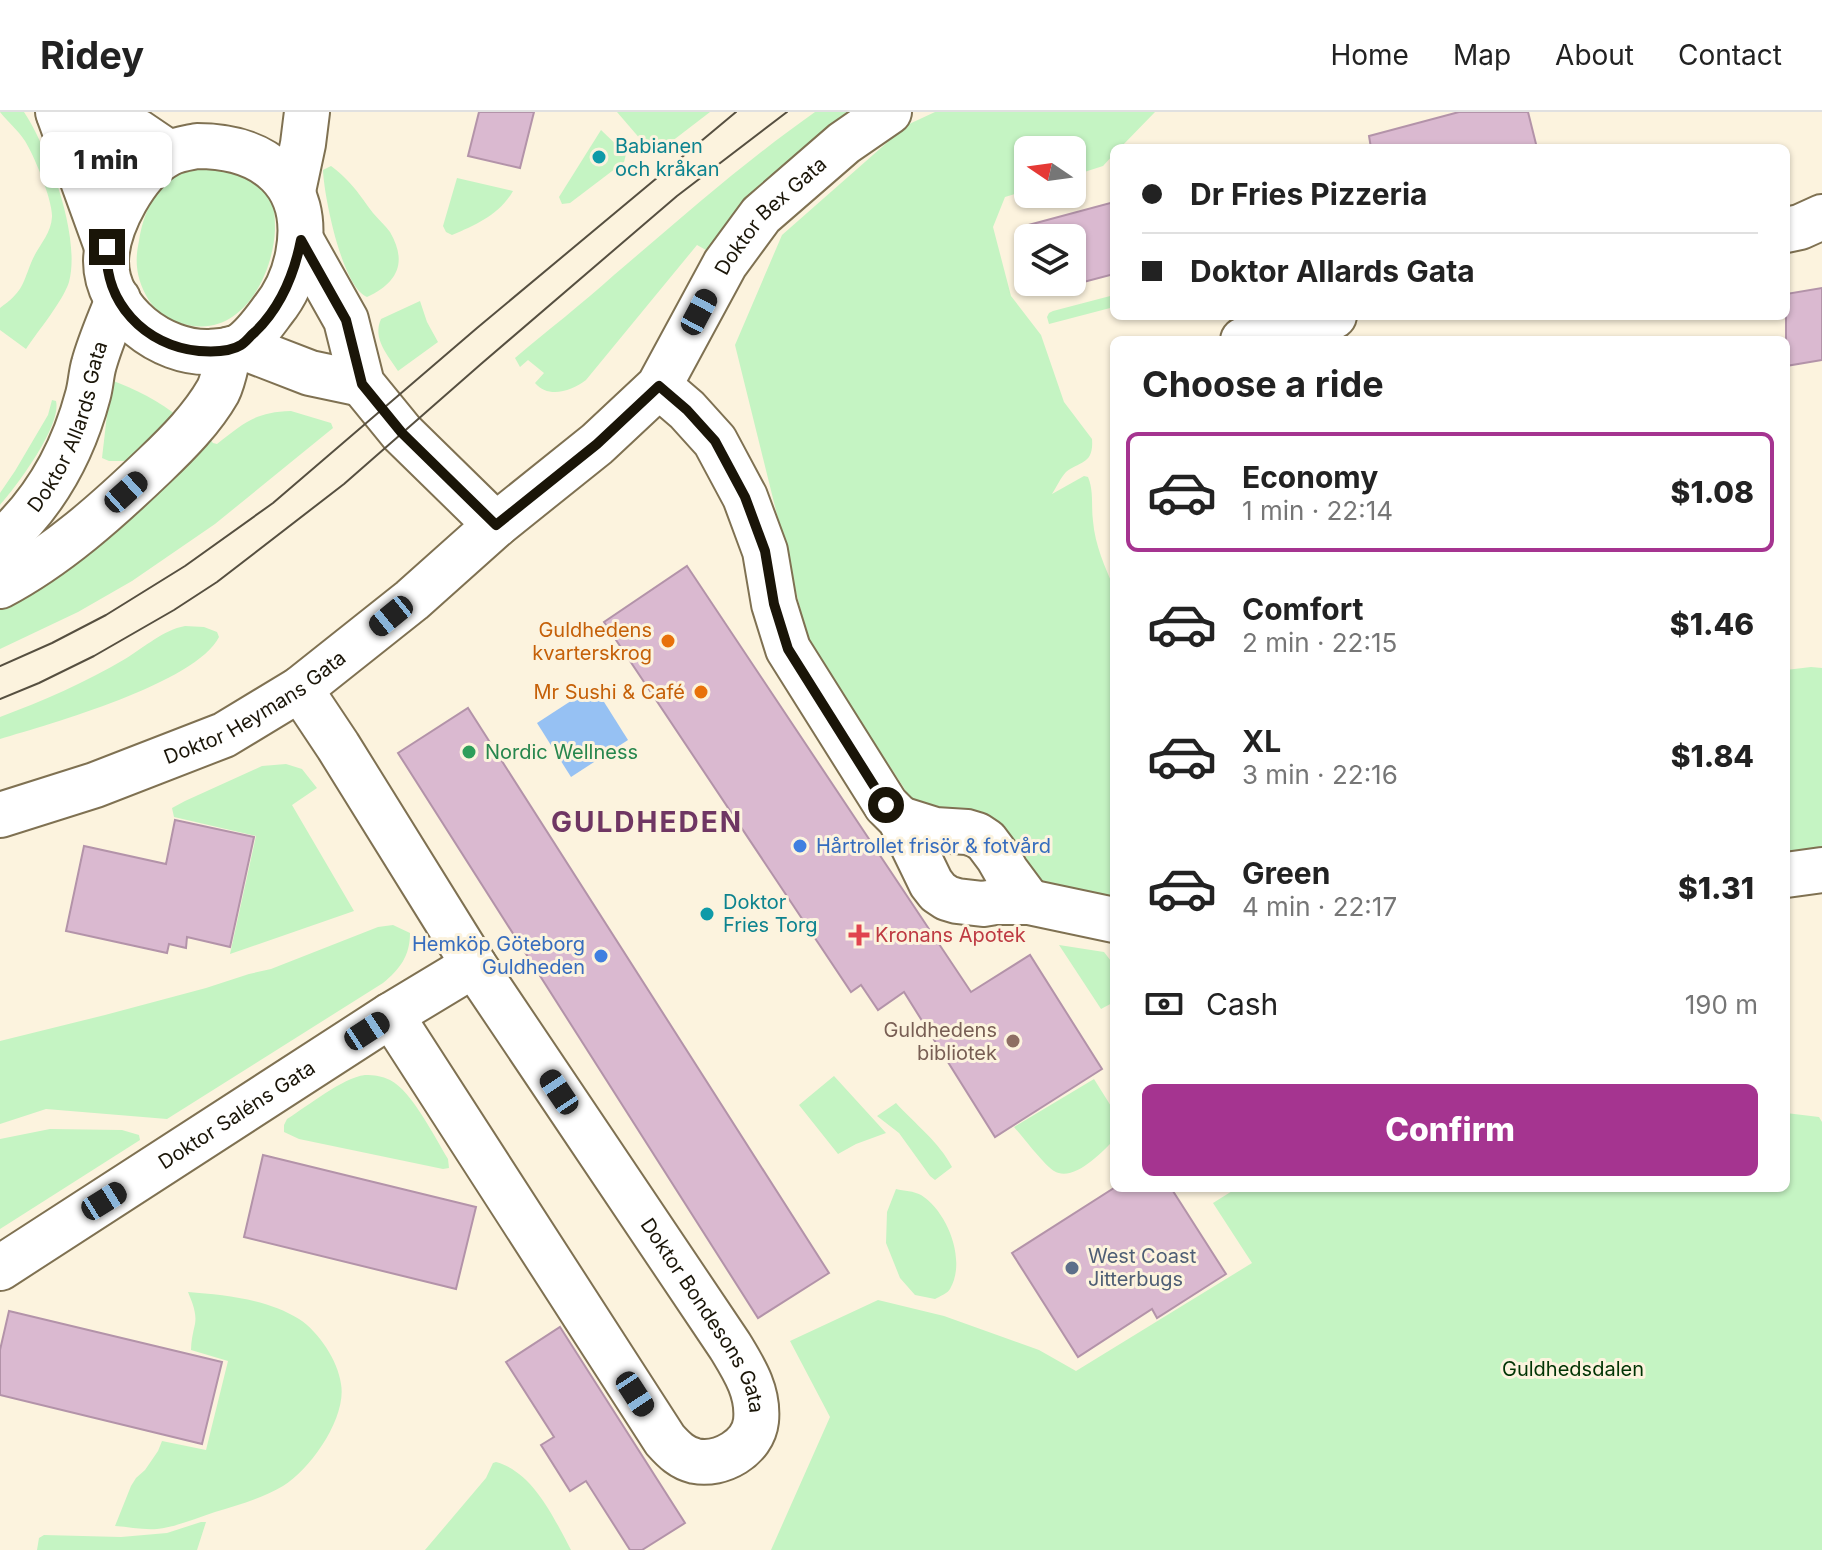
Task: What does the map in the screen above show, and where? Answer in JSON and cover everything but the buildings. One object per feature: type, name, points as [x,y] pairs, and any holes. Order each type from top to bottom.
[{"type":"street","points":[[293,191],[307,112]]},
{"type":"street","name":"Doktor Bex Gata","points":[[659,386],[725,264],[761,215],[844,143],[889,112]]},
{"type":"street","points":[[0,586],[83,529],[141,479],[201,416],[219,388],[235,348],[260,327],[289,285],[301,240],[301,220],[293,191],[261,160],[191,137],[138,132],[58,113]]},
{"type":"street","points":[[58,113],[107,247]]},
{"type":"street","points":[[191,137],[154,163],[135,186],[123,205],[107,247],[109,281],[130,317],[146,332],[186,350],[208,352],[235,348],[310,373],[362,384]]},
{"type":"street","points":[[1790,229],[1822,217]]},
{"type":"street","points":[[301,240],[346,320],[362,384],[402,433],[496,525]]},
{"type":"street","name":"Doktor Allards Gata","points":[[0,543],[33,509],[62,464],[81,419],[94,364],[118,299]]},
{"type":"street","points":[[1254,336],[1316,320]]},
{"type":"street","points":[[659,386],[687,410],[715,441],[745,497],[765,551],[774,604],[788,649],[886,805],[900,819],[938,892],[947,898],[969,903],[1029,902],[1110,919]]},
{"type":"street","name":"Doktor Heymans Gata","points":[[0,815],[95,785],[224,735],[300,689],[412,600],[496,525],[597,444],[659,386]]},
{"type":"street","name":"Doktor Bondesons Gata","points":[[300,689],[474,965],[730,1346],[748,1377],[756,1399],[753,1433],[744,1446],[720,1459],[706,1462],[693,1461],[677,1453],[665,1440],[391,1015]]},
{"type":"street","points":[[900,819],[935,830],[977,835],[986,841],[1029,902]]},
{"type":"street","points":[[1790,874],[1822,870]]},
{"type":"street","name":"Doktor Saléns Gata","points":[[0,1268],[391,1015],[474,965]]},
{"type":"green space","points":[[0,112],[24,112],[34,128],[60,194],[71,242],[72,263],[66,290],[26,349],[0,330],[0,308],[23,283],[49,230],[52,217],[42,178],[29,148]]},
{"type":"green space","points":[[617,112],[710,112],[654,155]]},
{"type":"green space","points":[[815,112],[858,112],[747,204],[706,250],[697,245],[586,380],[560,392],[547,391],[535,383],[544,373],[528,360],[520,367],[515,358],[713,191]]},
{"type":"green space","points":[[935,112],[1155,112],[1124,144],[1110,144],[1110,158],[1103,166],[1086,171],[1086,136],[1014,136],[1014,194],[1005,197],[993,227],[1011,296],[1041,335],[1064,402],[1092,439],[1091,454],[1066,472],[1052,494],[1084,476],[1088,477],[1096,539],[1110,578],[1110,897],[1041,883],[1032,875],[1024,851],[1006,831],[907,799],[904,788],[808,640],[735,345],[782,235],[907,125]]},
{"type":"green space","points":[[601,130],[626,154],[624,162],[570,203],[562,204],[559,197]]},
{"type":"green space","points":[[193,165],[247,171],[268,196],[275,218],[268,266],[251,299],[224,322],[207,326],[182,324],[161,313],[144,292],[137,264],[143,222],[156,194],[168,178]]},
{"type":"green space","points":[[331,166],[349,182],[388,229],[398,253],[399,262],[392,278],[367,297],[350,277],[336,240],[323,170]]},
{"type":"green space","points":[[457,178],[513,191],[494,212],[452,235],[443,226]]},
{"type":"green space","points":[[1110,296],[1110,308],[1049,324],[1047,317],[1053,311]]},
{"type":"green space","points":[[420,301],[438,342],[398,371],[380,340],[381,319]]},
{"type":"green space","points":[[111,380],[156,401],[179,418],[131,461],[102,458]]},
{"type":"green space","points":[[52,400],[56,401],[56,412],[52,425],[27,470],[0,505],[0,493],[48,415]]},
{"type":"green space","points":[[291,411],[331,423],[333,428],[215,524],[132,581],[78,612],[0,649],[0,606],[209,438],[217,444],[251,420]]},
{"type":"green space","points":[[185,626],[204,627],[217,632],[219,637],[205,654],[182,670],[120,700],[0,739],[0,717],[80,683],[162,635]]},
{"type":"green space","points":[[1822,668],[1822,850],[1790,854],[1790,670]]},
{"type":"green space","points":[[286,764],[302,769],[317,788],[292,805],[354,911],[230,954],[256,836],[174,817],[172,808],[262,766]]},
{"type":"green space","points":[[393,925],[410,933],[410,941],[403,961],[383,983],[167,1119],[46,1109],[0,1124],[0,1041],[271,969],[378,927]]},
{"type":"green space","points":[[1059,945],[1104,952],[1110,960],[1110,1004],[1101,1009]]},
{"type":"green space","points":[[365,1075],[390,1080],[407,1094],[448,1159],[449,1168],[299,1139],[284,1132],[287,1119],[336,1087]]},
{"type":"green space","points":[[834,1076],[886,1133],[838,1154],[799,1105]]},
{"type":"green space","points":[[1094,1079],[1110,1105],[1110,1144],[1094,1159],[1070,1173],[1054,1171],[1014,1127]]},
{"type":"green space","points":[[896,1103],[934,1141],[952,1167],[935,1180],[899,1133],[877,1116]]},
{"type":"green space","name":"Guldhedsdalen","points":[[1790,1113],[1819,1117],[1822,1122],[1822,1550],[771,1550],[830,1417],[790,1341],[878,1300],[944,1316],[1039,1350],[1076,1371],[1252,1263],[1213,1203],[1231,1192],[1790,1192]]},
{"type":"green space","points":[[50,1129],[122,1130],[139,1135],[140,1140],[0,1229],[0,1139]]},
{"type":"green space","points":[[896,1189],[918,1194],[930,1202],[952,1237],[955,1277],[949,1291],[935,1299],[915,1295],[900,1278],[886,1243],[887,1212]]},
{"type":"green space","points":[[188,1292],[260,1302],[299,1319],[320,1339],[336,1366],[341,1384],[338,1411],[333,1426],[315,1455],[283,1486],[250,1501],[172,1526],[152,1529],[115,1526],[131,1486],[145,1470],[162,1441],[206,1450],[228,1361],[191,1350],[195,1316]]},
{"type":"green space","points":[[496,1462],[521,1475],[532,1486],[571,1550],[425,1550]]},
{"type":"green space","points":[[206,1522],[197,1550],[37,1550],[39,1538],[44,1535],[121,1537],[167,1533]]},
{"type":"water","points":[[594,686],[628,740],[571,777],[537,723]]},
{"type":"tram line","points":[[0,666],[106,615],[185,566],[273,503],[736,112]]},
{"type":"tram line","points":[[0,699],[94,656],[217,582],[344,484],[677,196],[787,112]]},
{"type":"place","name":"Babianen och kråkan","points":[[599,157]]},
{"type":"place","name":"Guldhedens kvarterskrog","points":[[668,641]]},
{"type":"place","name":"Mr Sushi & Café","points":[[701,692]]},
{"type":"place","name":"Nordic Wellness","points":[[469,752]]},
{"type":"place","name":"Hårtrollet frisör & fotvård","points":[[800,846]]},
{"type":"place","name":"Doktor Fries Torg","points":[[707,914]]},
{"type":"place","name":"Kronans Apotek","points":[[859,935]]},
{"type":"place","name":"Hemköp Göteborg Guldheden","points":[[601,956]]},
{"type":"place","name":"Guldhedens bibliotek","points":[[1013,1041]]},
{"type":"place","name":"West Coast Jitterbugs","points":[[1072,1268]]},
{"type":"district","name":"GULDHEDEN","points":[[647,822]]},
{"type":"route","points":[[107,247],[109,281],[130,317],[146,332],[165,343],[186,350],[208,352],[240,346],[260,327],[289,285],[301,240],[346,320],[362,384],[402,433],[496,525],[597,444],[659,386],[687,410],[715,441],[745,497],[765,551],[774,604],[788,649],[886,805]]}]
